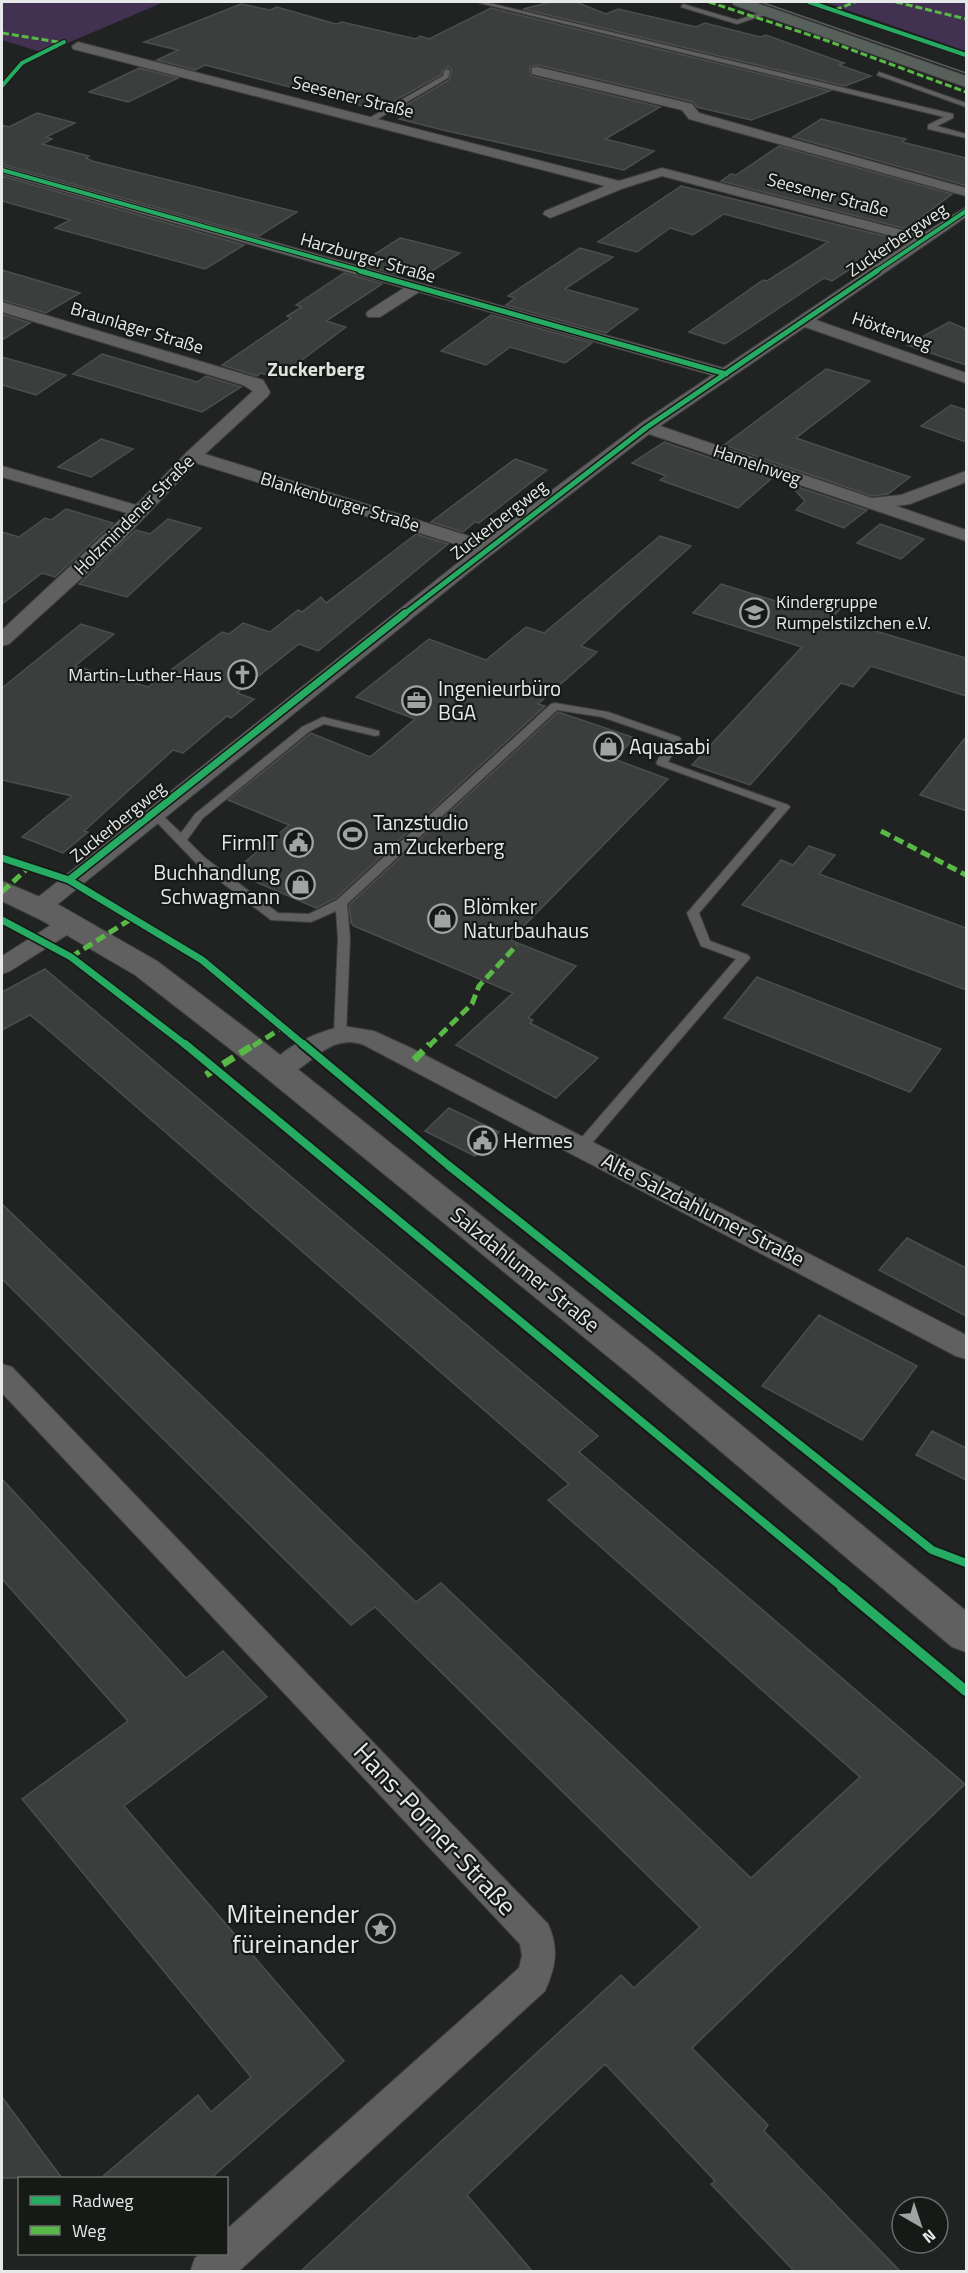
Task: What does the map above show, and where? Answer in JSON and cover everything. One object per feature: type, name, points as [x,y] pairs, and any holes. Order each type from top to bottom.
[{"type":"main road","points":[[793,2],[966,61]]},
{"type":"main road","points":[[747,4],[966,82]]},
{"type":"main road","name":"Salzdahlumer Straße","points":[[2,890],[70,923],[146,968],[279,1070],[647,1368],[966,1635]]},
{"type":"street","name":"Seesener Straße","points":[[78,46],[619,185]]},
{"type":"street","name":"Zuckerbergweg","points":[[537,71],[687,107],[694,116],[966,192]]},
{"type":"street","name":"Harzburger Straße","points":[[2,170],[726,374]]},
{"type":"street","name":"Seesener Straße","points":[[550,214],[619,185],[662,172],[923,240]]},
{"type":"street","name":"Zuckerbergweg","points":[[40,907],[154,813],[487,548],[647,427],[966,211]]},
{"type":"street","name":"Harzburger Straße","points":[[374,314],[416,287]]},
{"type":"street","name":"Braunlager Straße","points":[[2,307],[249,381],[261,387]]},
{"type":"street","name":"Höxterweg","points":[[804,321],[966,378]]},
{"type":"street","name":"Holzmindener Straße","points":[[2,640],[140,511],[193,456],[259,396],[261,387]]},
{"type":"street","name":"Hamelnweg","points":[[647,427],[966,536]]},
{"type":"street","name":"Blankenburger Straße","points":[[193,456],[487,548]]},
{"type":"street","points":[[2,471],[140,511]]},
{"type":"street","name":"Hamelnweg","points":[[867,502],[904,500],[966,476]]},
{"type":"street","points":[[2,966],[70,923]]},
{"type":"street","points":[[279,1070],[318,1043],[340,1034]]},
{"type":"street","name":"Alte Salzdahlumer Straße","points":[[340,1034],[354,1034],[405,1055],[966,1348]]},
{"type":"street","name":"Hans-Porner-Straße","points":[[2,1375],[536,1936],[540,1956],[533,1979],[228,2254]]},
{"type":"street","name":"Hans-Porner-Straße","points":[[209,2271],[227,2255]]},
{"type":"lane","points":[[479,2],[950,116],[931,127],[966,136]]},
{"type":"lane","points":[[683,6],[737,22],[770,12]]},
{"type":"lane","points":[[368,121],[446,78],[447,71]]},
{"type":"lane","points":[[879,74],[966,105]]},
{"type":"lane","points":[[154,813],[208,867],[275,917],[311,918],[341,903],[555,706],[604,714],[675,739],[662,763],[784,807],[693,913],[705,943],[744,958],[581,1147]]},
{"type":"lane","points":[[181,841],[199,816],[306,729],[323,720],[375,733]]},
{"type":"lane","points":[[340,1034],[344,938],[341,903]]},
{"type":"shaded area","points":[[2,2],[164,2],[44,53],[2,40]]},
{"type":"shaded area","points":[[824,2],[966,2],[966,51]]},
{"type":"building","points":[[551,2],[576,2],[606,14],[618,9],[696,27],[705,23],[760,37],[766,35],[844,63],[839,65],[871,76],[845,86],[523,9]]},
{"type":"building","points":[[241,4],[270,10],[277,7],[336,24],[342,22],[416,39],[420,36],[429,39],[491,8],[830,91],[751,120],[697,107],[693,102],[538,65],[530,67],[531,76],[660,107],[605,139],[654,151],[624,170],[447,131],[399,119],[402,117],[391,114],[449,80],[452,70],[448,67],[443,69],[441,75],[378,110],[205,65],[195,70],[157,60],[178,50],[144,42]]},
{"type":"building","points":[[139,68],[178,78],[128,102],[89,92]]},
{"type":"building","points":[[37,113],[75,123],[46,137],[52,139],[42,144],[89,156],[86,158],[92,161],[297,212],[259,236],[2,164],[2,125],[9,127]]},
{"type":"building","points":[[821,119],[906,139],[902,142],[966,158],[966,184],[793,137]]},
{"type":"building","points":[[779,146],[952,194],[906,229],[721,181],[731,174],[736,175]]},
{"type":"building","points":[[2,176],[244,245],[205,269],[55,228],[70,220],[2,201]]},
{"type":"building","points":[[681,186],[892,238],[890,241],[893,241],[832,281],[824,278],[725,344],[689,332],[763,280],[767,281],[828,242],[724,214],[693,235],[670,228],[637,252],[598,242]]},
{"type":"building","points":[[400,238],[460,253],[429,273],[407,267],[396,274],[359,264]]},
{"type":"building","points":[[580,248],[613,257],[565,289],[638,309],[606,333],[506,305],[515,298],[508,296]]},
{"type":"building","points":[[2,270],[80,293],[46,313],[2,300]]},
{"type":"building","points":[[344,273],[382,284],[326,321],[346,327],[278,378],[261,373],[257,376],[222,365],[291,318],[287,316],[302,307],[296,305]]},
{"type":"building","points":[[2,314],[30,323],[2,340]]},
{"type":"building","points":[[491,315],[592,343],[565,363],[510,347],[486,365],[441,351]]},
{"type":"building","points":[[949,322],[966,329],[966,365],[907,345]]},
{"type":"building","points":[[102,354],[197,382],[206,376],[241,387],[202,412],[73,374]]},
{"type":"building","points":[[2,357],[66,375],[36,395],[2,385]]},
{"type":"building","points":[[826,369],[870,381],[796,438],[910,477],[888,494],[872,496],[724,445]]},
{"type":"building","points":[[951,405],[966,410],[966,442],[921,426]]},
{"type":"building","points":[[101,439],[133,449],[91,477],[58,467]]},
{"type":"building","points":[[664,442],[772,478],[738,508],[660,480],[666,476],[632,463]]},
{"type":"building","points":[[515,459],[547,470],[479,523],[475,522],[463,532],[431,522]]},
{"type":"building","points":[[789,484],[867,510],[844,528],[796,510],[805,501]]},
{"type":"building","points":[[66,509],[113,523],[55,577],[42,573],[2,604],[2,532],[19,537],[45,518],[51,520]]},
{"type":"building","points":[[168,519],[201,528],[127,597],[79,584],[136,530],[150,534]]},
{"type":"building","points":[[880,524],[924,539],[901,559],[857,543]]},
{"type":"building","points":[[416,534],[448,544],[318,651],[299,644],[237,693],[254,699],[231,718],[227,716],[183,753],[173,750],[63,853],[22,837],[72,796],[2,780],[2,688],[81,624],[114,634],[75,666],[148,687],[222,632],[229,634],[243,623],[270,632],[298,610],[302,612],[321,597],[326,603]]},
{"type":"building","points":[[660,536],[691,546],[581,646],[597,652],[538,704],[545,706],[336,898],[316,908],[233,872],[289,825],[228,800],[311,733],[370,757],[415,719],[356,697],[429,639],[486,660],[526,627],[544,633]]},
{"type":"building","points":[[721,584],[801,609],[810,600],[840,609],[832,618],[966,658],[966,696],[871,666],[853,687],[841,683],[750,785],[692,765],[802,647],[693,613]]},
{"type":"building","points":[[558,712],[635,738],[614,759],[668,779],[510,940],[576,966],[528,1018],[533,1020],[530,1023],[598,1058],[556,1098],[456,1045],[513,993],[354,926],[351,923],[349,905]]},
{"type":"building","points":[[966,737],[966,811],[920,795]]},
{"type":"building","points":[[809,846],[835,855],[819,874],[966,928],[966,990],[742,905],[781,860],[793,865]]},
{"type":"building","points":[[45,969],[598,1436],[579,1452],[965,1784],[692,2048],[768,2125],[764,2131],[900,2271],[794,2271],[711,2184],[715,2181],[605,2064],[467,2195],[532,2271],[301,2271],[621,1975],[634,1988],[700,1927],[375,1607],[351,1625],[2,1279],[2,1204],[416,1602],[441,1583],[751,1878],[860,1777],[548,1500],[569,1484],[46,1028],[30,1015],[2,1030],[2,992]]},
{"type":"building","points":[[757,977],[941,1049],[910,1092],[724,1018]]},
{"type":"building","points":[[449,1108],[499,1132],[475,1156],[425,1131]]},
{"type":"building","points":[[907,1238],[966,1268],[966,1316],[879,1270]]},
{"type":"building","points":[[819,1315],[917,1366],[862,1440],[762,1386]]},
{"type":"building","points":[[932,1431],[966,1448],[966,1480],[916,1455]]},
{"type":"building","points":[[2,1479],[186,1678],[223,1651],[267,1697],[124,1806],[344,2061],[212,2177],[102,2177],[198,2095],[211,2112],[251,2077],[22,1799],[128,1721],[2,1579]]},
{"type":"building","points":[[2,2097],[61,2177],[2,2178]]},
{"type":"tram line","points":[[761,2],[966,73]]},
{"type":"marked path","points":[[709,2],[825,40],[966,92]]},
{"type":"marked path","points":[[835,10],[855,2]]},
{"type":"marked path","points":[[896,2],[966,19]]},
{"type":"marked path","points":[[2,33],[58,42]]},
{"type":"marked path","points":[[881,831],[966,875]]},
{"type":"marked path","points":[[2,892],[29,867]]},
{"type":"marked path","points":[[71,957],[131,919]]},
{"type":"marked path","points":[[414,1060],[472,1004],[479,986],[517,945]]},
{"type":"marked path","points":[[206,1075],[282,1028]]},
{"type":"cycle path","points":[[809,2],[966,55]]},
{"type":"cycle path","points":[[2,86],[22,63],[64,42]]},
{"type":"cycle path","points":[[2,170],[726,374]]},
{"type":"cycle path","points":[[69,880],[476,557],[647,427],[966,211]]},
{"type":"cycle path","points":[[2,858],[69,880],[202,960],[448,1165],[932,1550],[966,1563]]},
{"type":"cycle path","points":[[2,920],[71,957],[216,1068],[966,1691]]},
{"type":"place","name":"Kindergruppe Rumpelstilzchen e.V.","points":[[755,612]]},
{"type":"place","name":"Martin-Luther-Haus","points":[[243,675]]},
{"type":"place","name":"Ingenieurbüro BGA","points":[[417,701]]},
{"type":"place","name":"Aquasabi","points":[[608,747]]},
{"type":"place","name":"Tanzstudio am Zuckerberg","points":[[352,835]]},
{"type":"place","name":"FirmIT","points":[[299,843]]},
{"type":"place","name":"Buchhandlung Schwagmann","points":[[301,885]]},
{"type":"place","name":"Blömker Naturbauhaus","points":[[442,919]]},
{"type":"place","name":"Hermes","points":[[482,1141]]},
{"type":"place","name":"Miteinender füreinander","points":[[380,1929]]},
{"type":"district","name":"Zuckerberg","points":[[316,369]]}]
